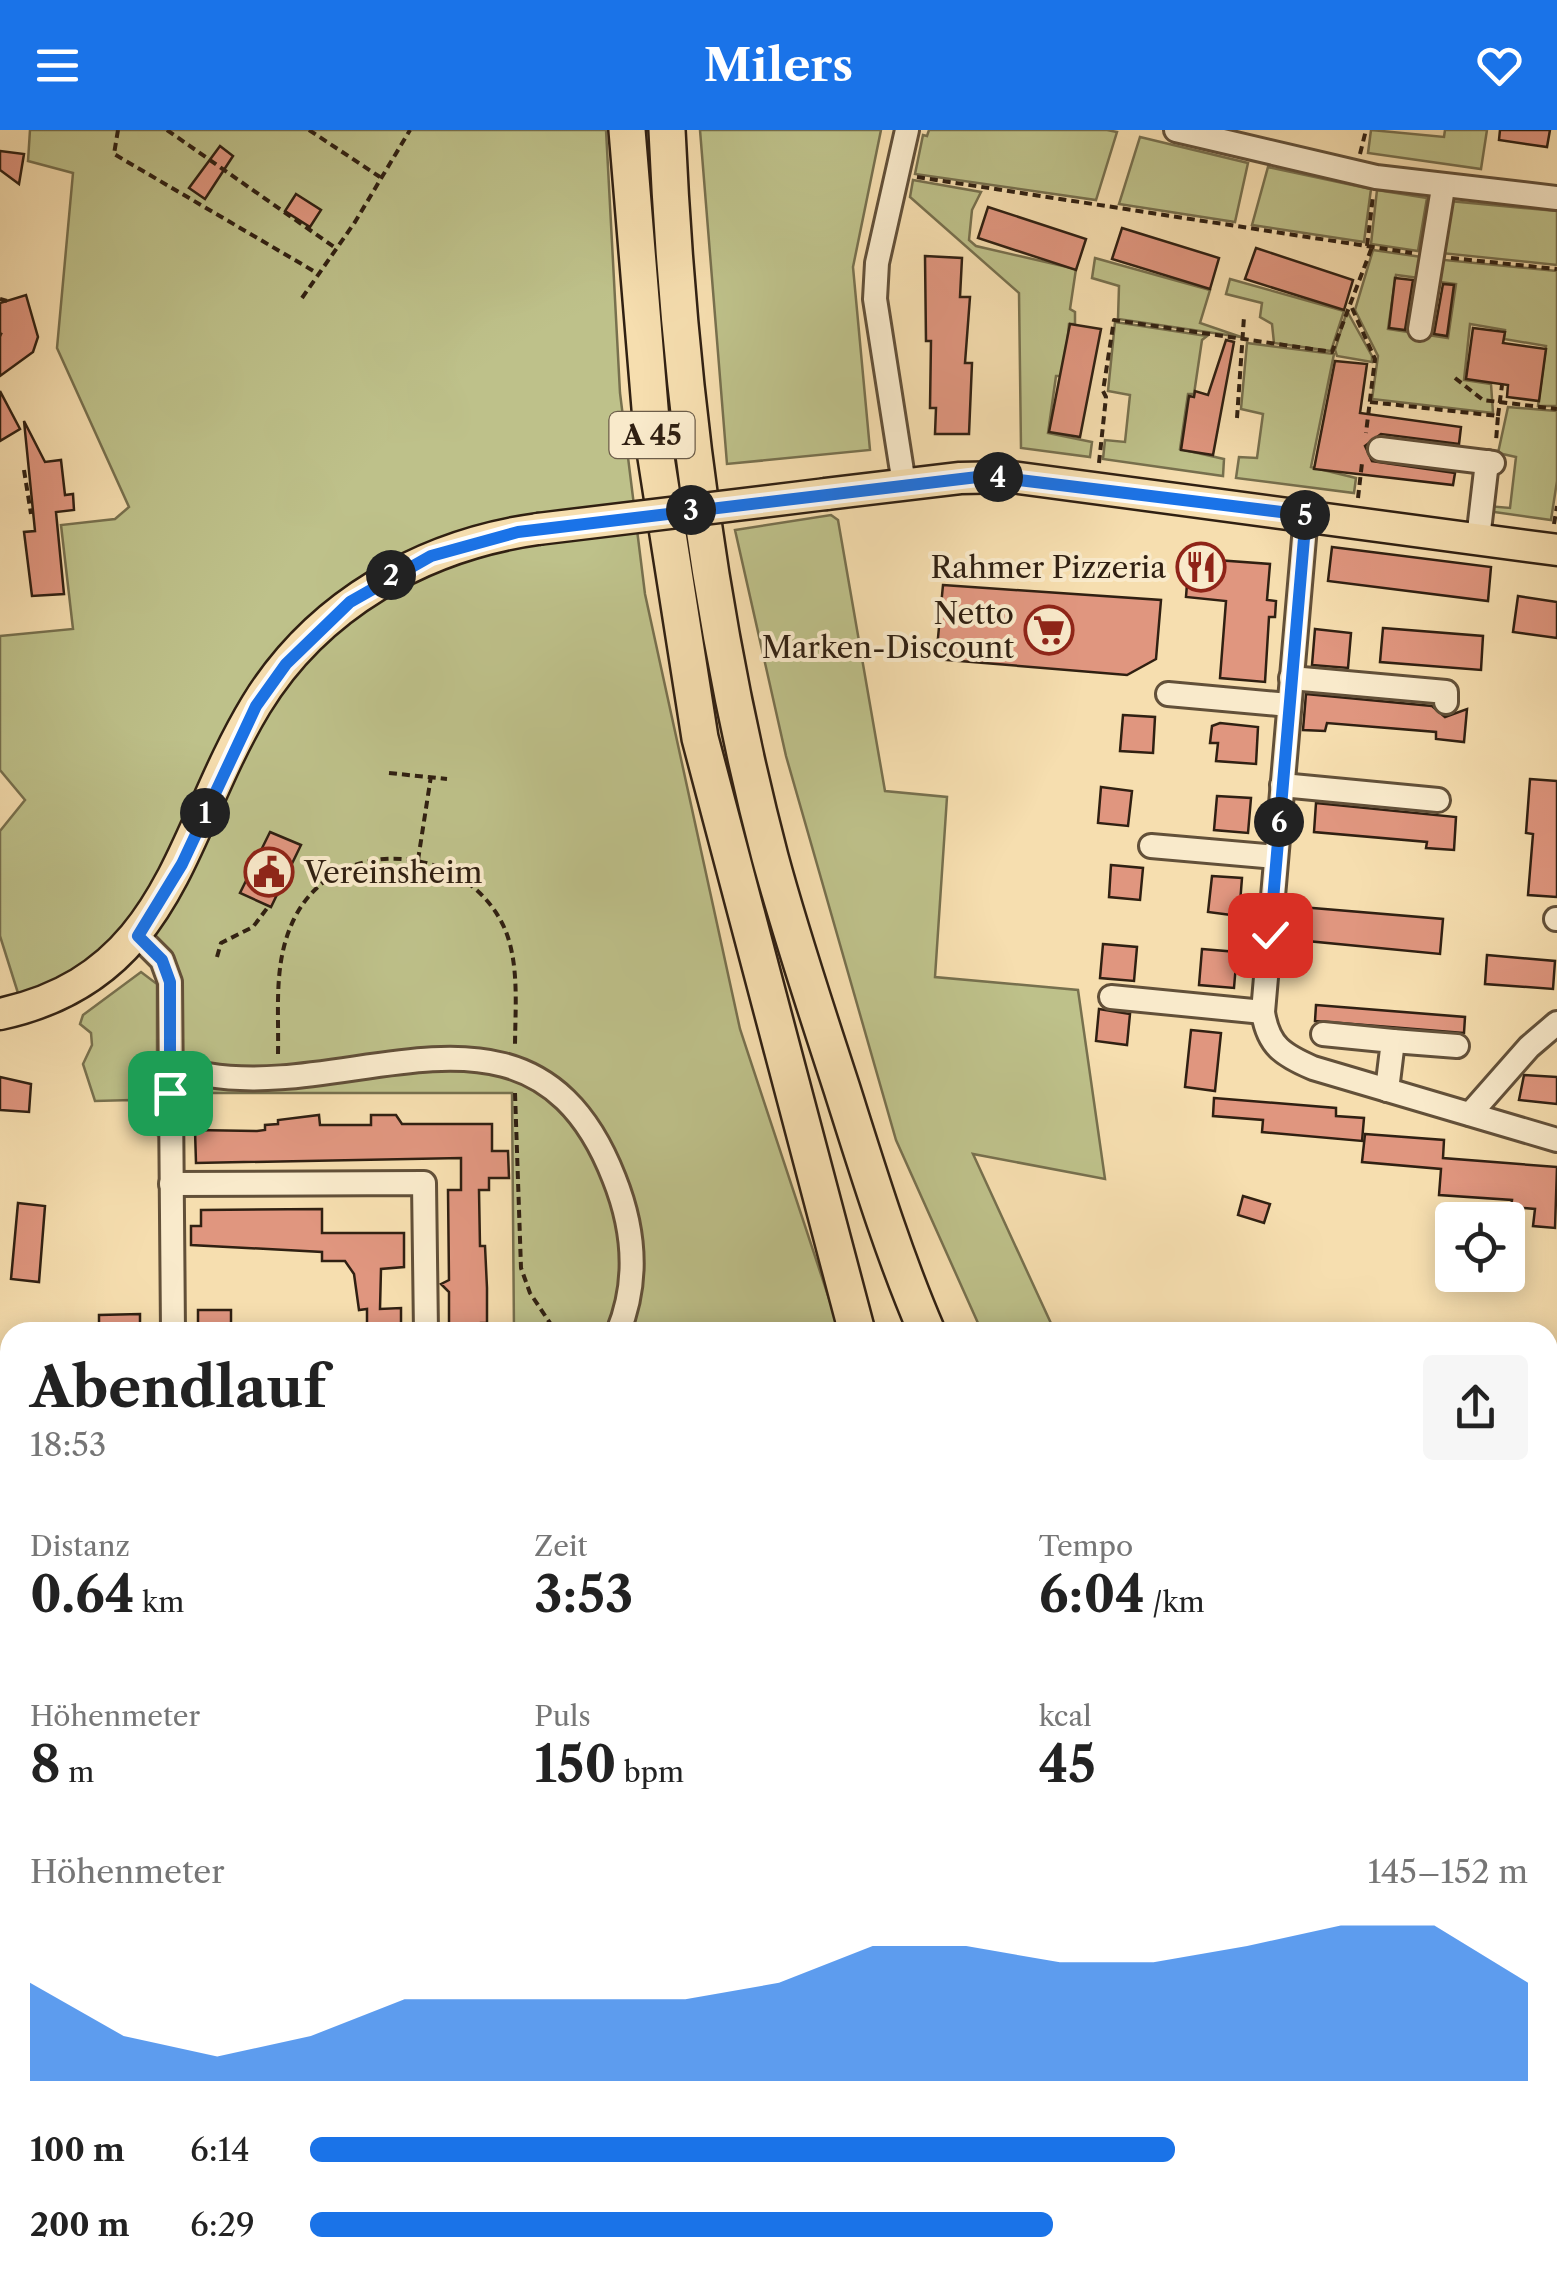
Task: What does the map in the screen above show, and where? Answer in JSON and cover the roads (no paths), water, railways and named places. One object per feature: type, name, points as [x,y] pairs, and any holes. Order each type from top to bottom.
[{"type":"highway","name":"A 45","points":[[627,130],[652,432],[700,738],[834,1240],[871,1322]]},
{"type":"highway","name":"A 45","points":[[667,130],[680,330],[694,442],[717,598],[750,770],[809,989],[899,1268],[923,1322]]},
{"type":"highway","points":[[834,1240],[854,1322]]},
{"type":"main road","points":[[0,1014],[73,987],[138,936],[182,864],[256,706],[311,636],[350,602],[418,562],[473,542],[538,529],[904,484],[1012,477],[1478,538],[1556,537]]},
{"type":"street","points":[[904,484],[875,299],[877,263],[908,130]]},
{"type":"street","points":[[1176,130],[1376,178],[1557,198]]},
{"type":"street","points":[[1420,329],[1443,188]]},
{"type":"street","points":[[1380,449],[1492,455],[1478,538]]},
{"type":"street","points":[[1306,515],[1263,1012],[1266,1036],[1290,1058],[1557,1140]]},
{"type":"street","points":[[1292,678],[1446,692],[1446,702]]},
{"type":"street","points":[[1168,694],[1290,705]]},
{"type":"street","points":[[1282,785],[1438,800]]},
{"type":"street","points":[[1151,846],[1276,858]]},
{"type":"street","points":[[138,936],[162,960],[170,982],[174,1322]]},
{"type":"street","points":[[1110,997],[1263,1012]]},
{"type":"street","points":[[1470,1114],[1529,1047],[1557,1023]]},
{"type":"street","points":[[1324,1034],[1457,1046]]},
{"type":"street","points":[[1387,1090],[1393,1041]]},
{"type":"street","points":[[208,1075],[278,1079],[431,1056],[482,1060],[516,1070],[576,1110],[599,1139],[624,1202],[633,1256],[620,1322]]},
{"type":"street","points":[[171,1184],[424,1183],[426,1322]]},
{"type":"place","name":"Rahmer Pizzeria","points":[[1201,567]]},
{"type":"place","name":"Netto Marken-Discount","points":[[1049,630]]},
{"type":"place","name":"Vereinsheim","points":[[269,872]]}]
